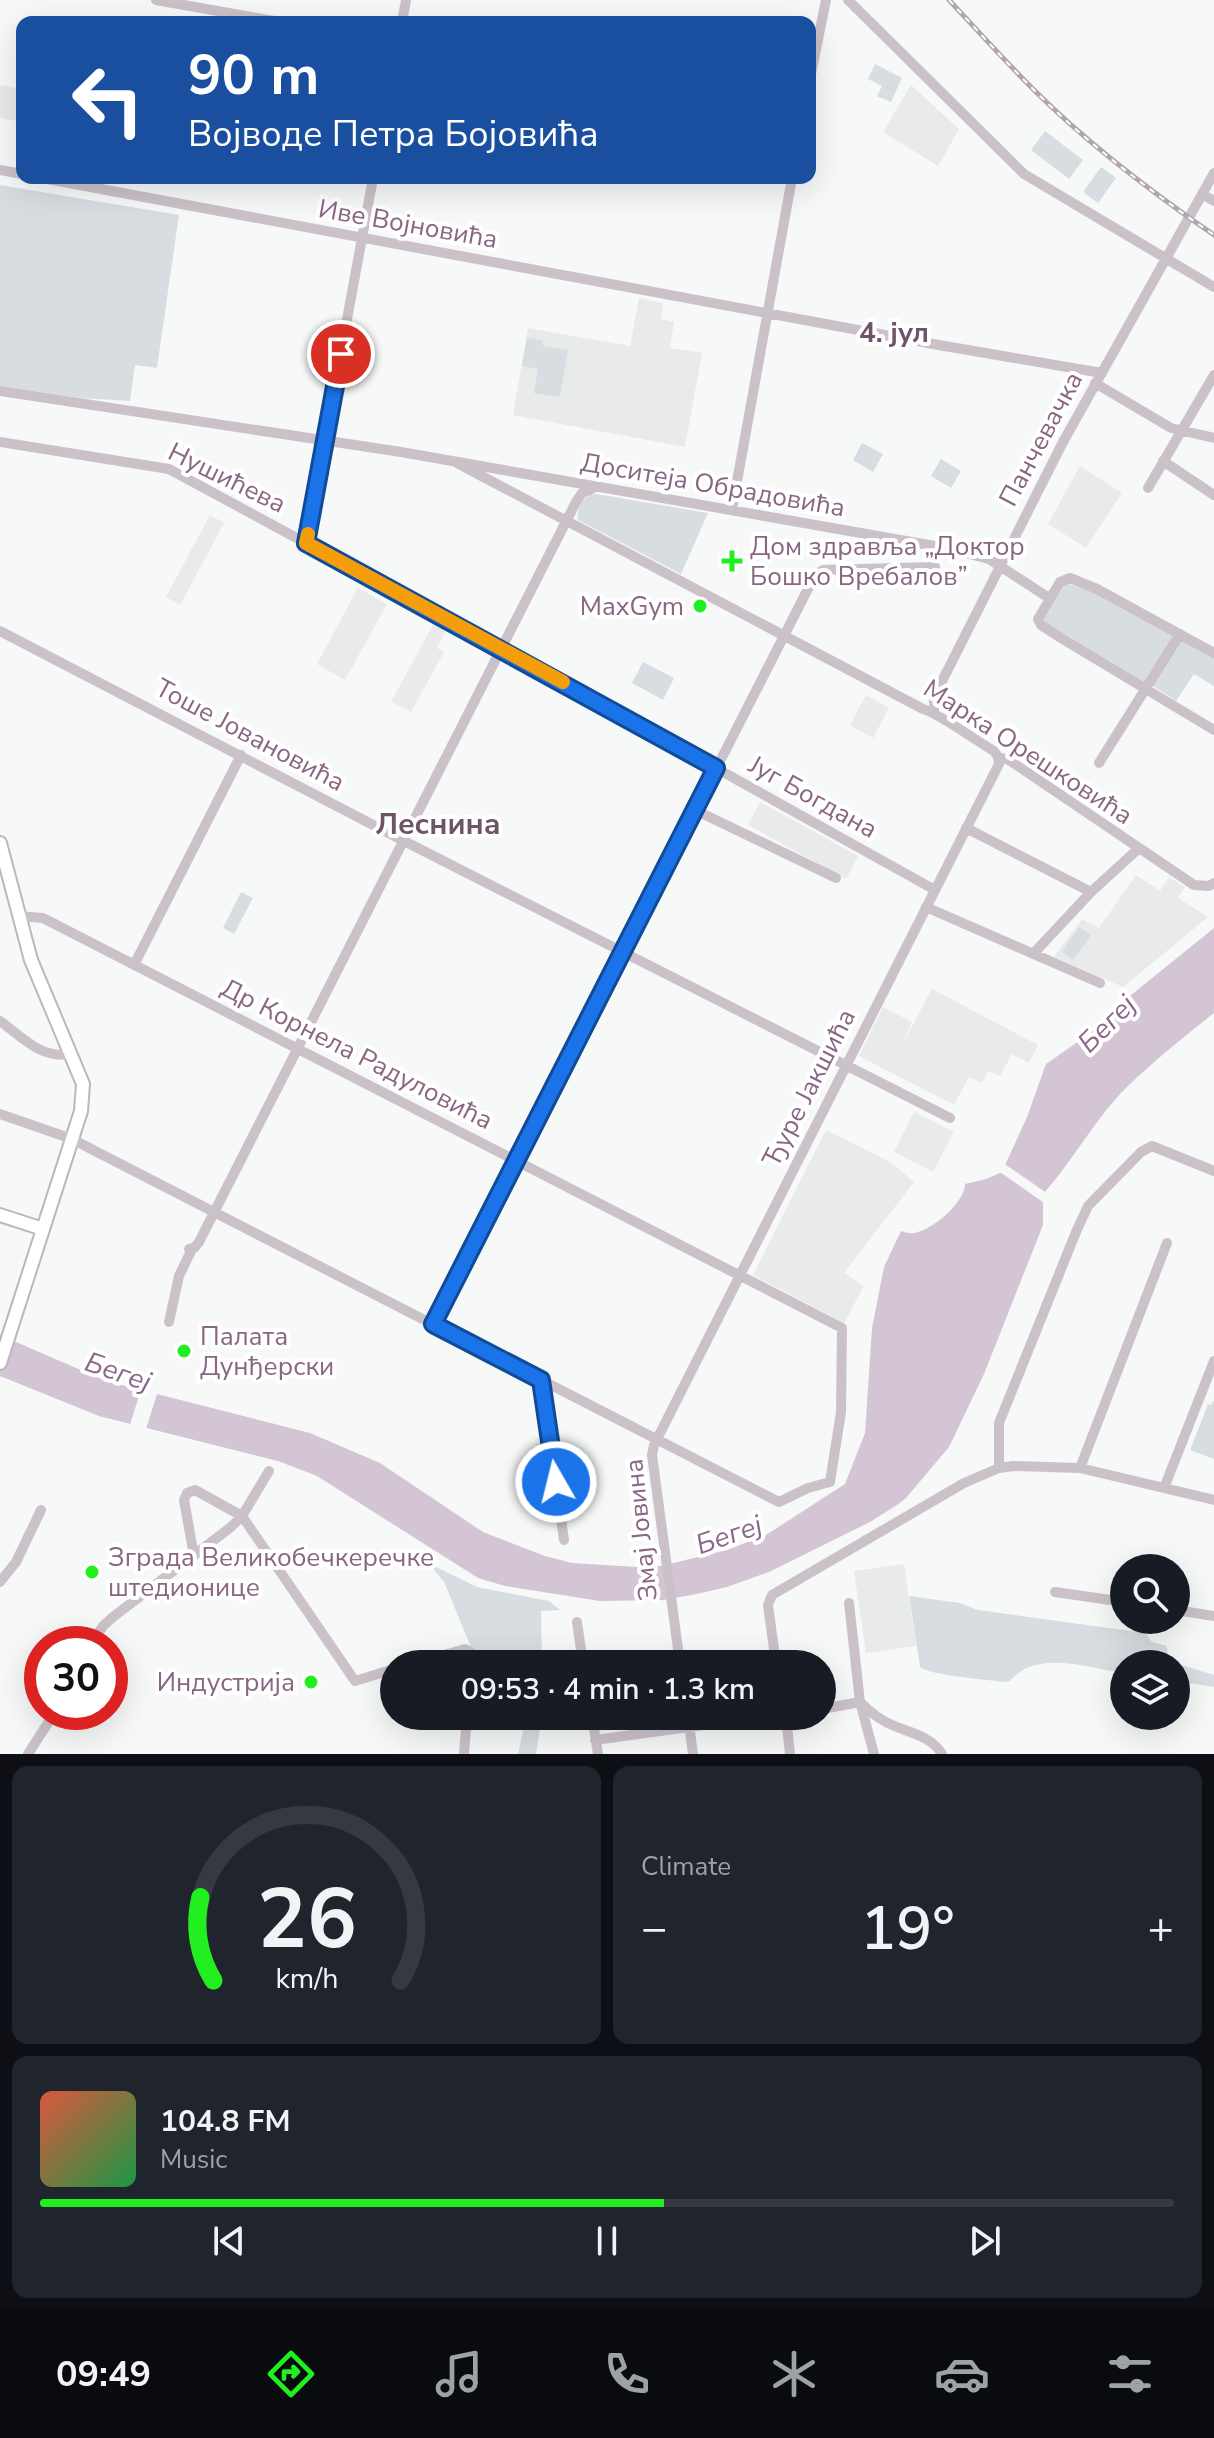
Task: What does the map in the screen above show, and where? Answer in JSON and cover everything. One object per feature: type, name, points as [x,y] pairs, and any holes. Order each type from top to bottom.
[{"type":"main road","points":[[0,843],[42,990],[83,1092],[81,1111],[0,1363]]},
{"type":"main road","points":[[0,1215],[43,1229]]},
{"type":"street","points":[[156,0],[246,16]]},
{"type":"street","points":[[816,49],[826,0]]},
{"type":"street","points":[[848,0],[1024,174],[1214,287]]},
{"type":"street","name":"Панчевачка","points":[[934,711],[934,697],[1035,494],[1214,173]]},
{"type":"street","name":"Иве Војновића","points":[[73,184],[1102,373]]},
{"type":"street","points":[[306,543],[372,184]]},
{"type":"street","points":[[732,509],[791,184]]},
{"type":"street","points":[[1202,194],[1214,201]]},
{"type":"street","points":[[1148,488],[1214,375]]},
{"type":"street","points":[[1095,383],[1180,432],[1214,438]]},
{"type":"street","name":"Доситеја Обрадовића","points":[[0,391],[453,461],[981,555],[1049,598]]},
{"type":"street","name":"Нушићева","points":[[0,442],[169,469],[502,649]]},
{"type":"street","name":"Доситеја Обрадовића","points":[[453,461],[478,477],[567,520]]},
{"type":"street","points":[[1163,461],[1214,495]]},
{"type":"street","points":[[511,471],[519,490],[533,503]]},
{"type":"street","points":[[169,1322],[179,1276],[191,1249],[199,1242],[579,497],[593,487]]},
{"type":"street","name":"Марка Орешковића","points":[[567,520],[923,709],[934,711],[943,720],[994,751],[998,757],[1009,760],[1194,885],[1202,887],[1214,883]]},
{"type":"street","points":[[433,1324],[815,575],[823,570],[935,567]]},
{"type":"street","points":[[1214,653],[1097,589],[1070,578],[1060,582],[1038,616],[1041,625],[1214,730]]},
{"type":"street","name":"Тоше Јовановића","points":[[0,631],[404,841],[950,1118]]},
{"type":"street","points":[[1099,763],[1180,634]]},
{"type":"street","name":"Југ Богдана","points":[[502,649],[935,890]]},
{"type":"street","points":[[134,965],[241,755]]},
{"type":"street","name":"Ђуре Јакшића","points":[[656,1439],[999,764],[998,757]]},
{"type":"street","points":[[695,810],[836,878]]},
{"type":"street","points":[[966,828],[1091,892]]},
{"type":"street","points":[[1033,954],[1091,892],[1138,849]]},
{"type":"street","points":[[926,907],[1100,983]]},
{"type":"street","name":"Др Корнела Радуловића","points":[[19,916],[43,918],[842,1328],[841,1412],[830,1482],[808,1488],[779,1502],[656,1439]]},
{"type":"street","points":[[0,1021],[45,1054],[69,1054]]},
{"type":"street","points":[[3,1115],[72,1139],[656,1439]]},
{"type":"street","points":[[999,1468],[999,1423],[1088,1206],[1141,1152],[1152,1146],[1214,1171]]},
{"type":"street","points":[[1080,1468],[1167,1243]]},
{"type":"street","points":[[1164,1488],[1214,1363]]},
{"type":"street","points":[[541,1380],[564,1540]]},
{"type":"street","name":"Змај Јовина","points":[[656,1439],[652,1455],[678,1650]]},
{"type":"street","points":[[774,1650],[768,1600],[777,1592],[964,1483],[999,1468],[1080,1468],[1214,1500]]},
{"type":"street","points":[[103,1626],[242,1516],[269,1471]]},
{"type":"street","points":[[194,1556],[184,1500],[187,1493],[195,1490],[242,1516],[355,1681],[380,1673]]},
{"type":"street","points":[[0,1582],[16,1562],[41,1510]]},
{"type":"street","points":[[1055,1592],[1110,1600]]},
{"type":"street","points":[[849,1603],[860,1702],[874,1754]]},
{"type":"street","points":[[1190,1612],[1214,1616]]},
{"type":"street","points":[[577,1622],[581,1650]]},
{"type":"street","points":[[836,1706],[860,1702]]},
{"type":"street","points":[[860,1702],[890,1724],[927,1738],[942,1754]]},
{"type":"street","points":[[869,1739],[874,1732],[890,1724]]},
{"type":"street","points":[[28,1754],[44,1730]]},
{"type":"street","points":[[464,1754],[466,1730]]},
{"type":"street","points":[[594,1730],[598,1754]]},
{"type":"street","points":[[595,1740],[644,1730]]},
{"type":"street","points":[[689,1730],[693,1754]]},
{"type":"street","points":[[787,1730],[790,1754]]},
{"type":"shaded area","points":[[875,64],[902,78],[891,102],[877,96],[882,86],[868,79]]},
{"type":"shaded area","points":[[0,85],[16,88],[16,121],[0,118]]},
{"type":"shaded area","points":[[911,85],[959,129],[938,166],[883,132]]},
{"type":"shaded area","points":[[1045,131],[1083,160],[1069,179],[1031,150]]},
{"type":"shaded area","points":[[1101,167],[1116,178],[1098,203],[1083,192]]},
{"type":"shaded area","points":[[0,185],[179,215],[157,368],[135,365],[130,401],[81,398],[0,386]]},
{"type":"shaded area","points":[[639,298],[663,303],[661,319],[674,322],[670,348],[702,353],[685,447],[513,415],[528,328],[630,346]]},
{"type":"shaded area","points":[[527,338],[543,340],[543,346],[568,350],[560,397],[534,393],[538,369],[522,366]]},
{"type":"shaded area","points":[[862,443],[883,454],[873,472],[853,460]]},
{"type":"shaded area","points":[[941,459],[961,471],[951,488],[931,476]]},
{"type":"shaded area","points":[[1080,466],[1122,493],[1086,548],[1048,524]]},
{"type":"shaded area","points":[[591,493],[708,513],[681,574],[578,520],[580,505]]},
{"type":"shaded area","points":[[210,515],[224,523],[180,605],[166,597]]},
{"type":"shaded area","points":[[1066,583],[1096,593],[1176,635],[1144,683],[1041,620]]},
{"type":"shaded area","points":[[358,588],[387,604],[345,680],[317,664]]},
{"type":"shaded area","points":[[434,623],[447,629],[437,648],[444,652],[411,712],[391,702]]},
{"type":"shaded area","points":[[1180,635],[1214,657],[1214,686],[1194,674],[1176,701],[1149,683]]},
{"type":"shaded area","points":[[643,662],[674,678],[663,700],[632,683]]},
{"type":"shaded area","points":[[866,695],[889,708],[873,738],[850,725]]},
{"type":"shaded area","points":[[760,802],[858,856],[846,879],[748,825]]},
{"type":"shaded area","points":[[1136,875],[1160,891],[1169,877],[1185,887],[1178,898],[1208,917],[1123,987],[1054,957],[1082,919],[1099,928]]},
{"type":"shaded area","points":[[241,892],[253,898],[234,934],[223,928]]},
{"type":"shaded area","points":[[1079,927],[1091,935],[1073,960],[1062,952]]},
{"type":"shaded area","points":[[932,989],[1038,1045],[1029,1063],[1012,1054],[1000,1076],[988,1071],[982,1083],[969,1077],[954,1105],[859,1056],[883,1007],[912,1022],[902,1045]]},
{"type":"shaded area","points":[[914,1112],[954,1132],[933,1172],[894,1152]]},
{"type":"shaded area","points":[[826,1130],[892,1163],[914,1182],[844,1273],[864,1286],[844,1323],[753,1275]]},
{"type":"shaded area","points":[[1213,1401],[1214,1459],[1190,1450],[1208,1404],[1211,1405]]},
{"type":"shaded area","points":[[428,1563],[477,1587],[549,1601],[560,1610],[541,1611],[542,1650],[472,1650],[444,1582]]},
{"type":"shaded area","points":[[904,1564],[916,1646],[866,1653],[854,1571]]},
{"type":"shaded area","points":[[909,1596],[960,1603],[978,1610],[1110,1628],[1110,1634],[1146,1634],[1152,1642],[1167,1646],[1167,1650],[1110,1650],[1110,1671],[1048,1663],[1021,1671],[1010,1681],[1003,1682],[947,1675],[920,1667]]},
{"type":"shaded area","points":[[1190,1668],[1214,1675],[1214,1687],[1190,1683]]},
{"type":"shaded area","points":[[523,1730],[540,1730],[536,1754],[518,1754]]},
{"type":"water","name":"Бегеј","points":[[1214,928],[1214,1013],[1116,1098],[1043,1194],[1043,1225],[984,1374],[949,1447],[897,1505],[870,1522],[769,1572],[727,1587],[663,1600],[600,1601],[505,1586],[478,1578],[317,1476],[278,1461],[99,1416],[0,1376],[0,1335],[106,1381],[310,1433],[380,1463],[483,1532],[572,1563],[661,1566],[727,1550],[766,1535],[845,1484],[865,1433],[872,1328],[884,1267],[901,1231],[912,1233],[930,1227],[954,1207],[965,1184],[1002,1172],[1027,1117],[1046,1064],[1082,1039]]},
{"type":"pier","points":[[1002,1162],[1048,1194],[1047,1205],[997,1170]]},
{"type":"pier","points":[[142,1386],[158,1391],[145,1432],[129,1428]]},
{"type":"railway","points":[[949,0],[1075,129],[1143,184],[1214,235]]},
{"type":"slow traffic","points":[[308,534],[306,543],[563,682]]},
{"type":"place","name":"Дом здравља „Доктор Бошко Вребалов”","points":[[732,561]]},
{"type":"place","name":"MaxGym","points":[[700,606]]},
{"type":"place","name":"Палата Дунђерски","points":[[184,1351]]},
{"type":"place","name":"Зграда Великобечкеречке штедионице","points":[[92,1572]]},
{"type":"place","name":"Индустрија","points":[[311,1682]]},
{"type":"district","name":"4. јул","points":[[894,333]]},
{"type":"district","name":"Леснина","points":[[438,824]]},
{"type":"route","points":[[341,354],[306,543],[716,768],[433,1324],[541,1380],[556,1482]]}]
